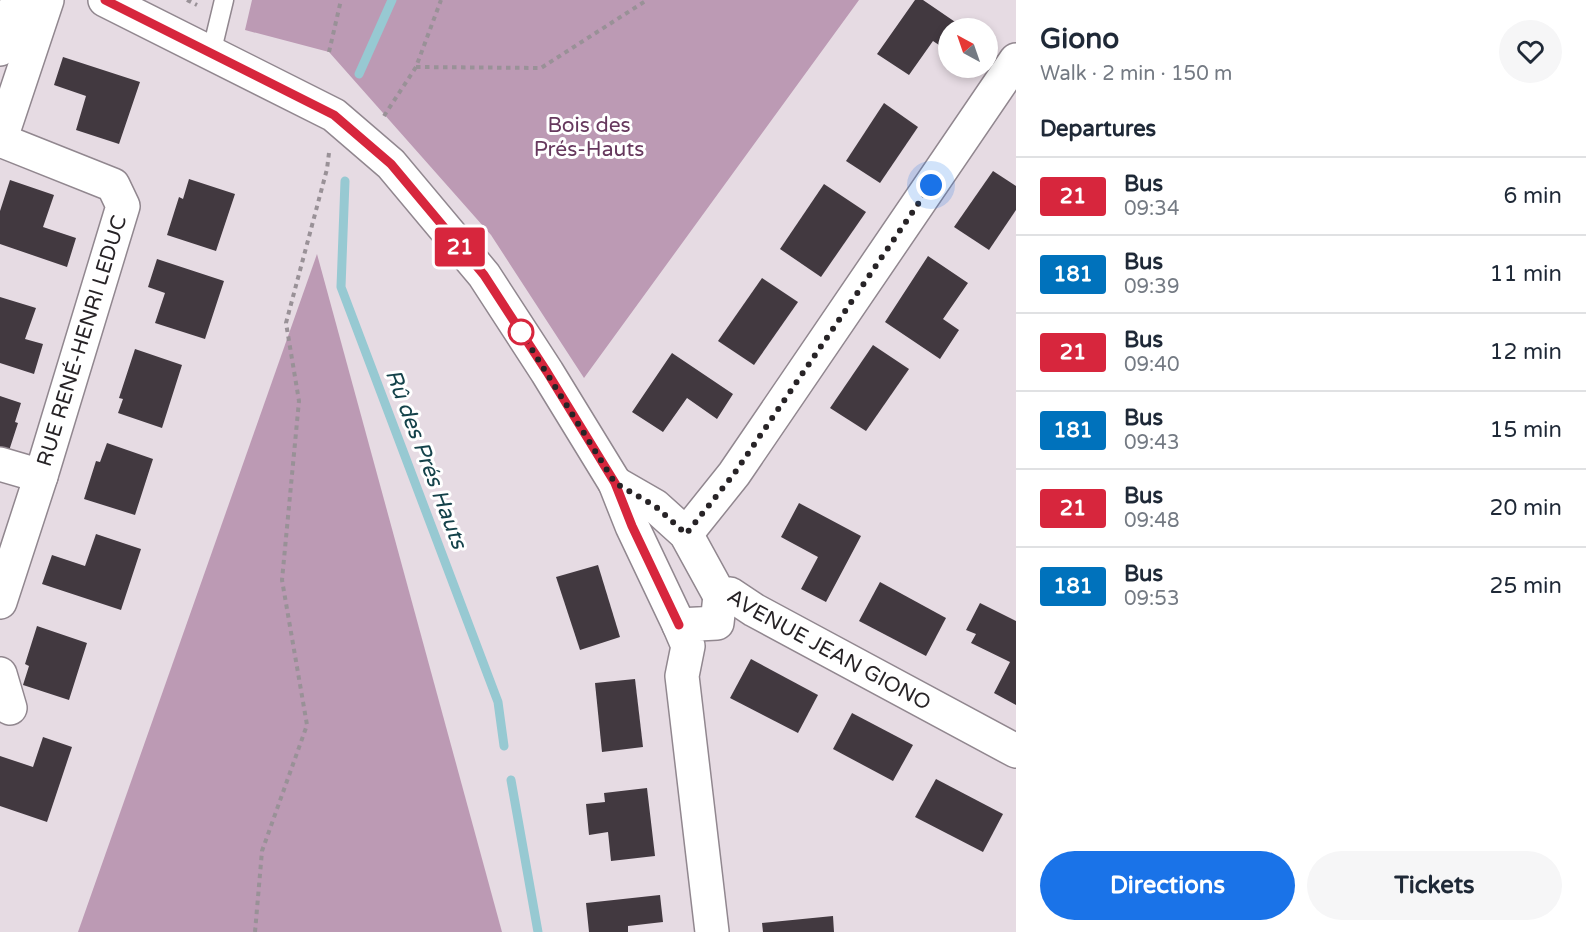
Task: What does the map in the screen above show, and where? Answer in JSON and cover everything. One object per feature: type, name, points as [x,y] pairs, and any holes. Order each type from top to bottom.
[{"type":"street","points":[[0,50],[18,0]]},
{"type":"street","name":"RUE RENÉ-HENRI LEDUC","points":[[0,602],[123,206],[113,185],[0,140],[47,0]]},
{"type":"street","points":[[105,0],[334,115],[391,164],[484,275],[615,483],[632,526],[687,646],[682,676],[711,932]]},
{"type":"street","points":[[686,534],[734,474],[1016,60]]},
{"type":"street","name":"RUE RENÉ-HENRI LEDUC","points":[[0,464],[41,476]]},
{"type":"street","name":"AVENUE JEAN GIONO","points":[[615,483],[655,506],[686,534],[720,596],[730,594],[764,616],[1016,751]]},
{"type":"street","points":[[679,625],[717,623],[720,596]]},
{"type":"street","points":[[0,674],[9,708]]},
{"type":"lane","points":[[211,54],[224,0]]},
{"type":"path","points":[[329,52],[341,0]]},
{"type":"path","points":[[384,116],[416,67],[441,0]]},
{"type":"path","points":[[416,67],[541,68],[647,0]]},
{"type":"path","points":[[255,932],[262,851],[307,725],[282,580],[299,401],[286,323],[327,169],[334,115]]},
{"type":"green space","name":"Bois des Prés-Hauts","points":[[252,0],[859,0],[584,378],[491,235],[329,52],[245,30]]},
{"type":"green space","points":[[317,254],[502,932],[78,932]]},
{"type":"building","points":[[915,0],[923,0],[949,18],[938,18],[938,44],[933,41],[909,75],[877,54]]},
{"type":"building","points":[[63,57],[140,82],[119,144],[76,130],[86,96],[54,85]]},
{"type":"building","points":[[884,103],[918,127],[880,183],[846,161]]},
{"type":"building","points":[[993,171],[1016,186],[1016,210],[989,250],[954,227]]},
{"type":"building","points":[[189,179],[235,194],[216,251],[167,235],[179,197],[183,199]]},
{"type":"building","points":[[10,180],[54,195],[43,227],[76,238],[67,267],[0,244],[0,211]]},
{"type":"building","points":[[824,184],[866,212],[821,277],[780,249]]},
{"type":"building","points":[[928,256],[968,283],[943,319],[959,330],[940,359],[885,322]]},
{"type":"building","points":[[157,259],[224,281],[205,339],[155,323],[165,293],[148,287]]},
{"type":"building","points":[[762,278],[798,302],[754,365],[718,341]]},
{"type":"building","points":[[0,297],[36,308],[25,339],[43,344],[34,374],[0,363]]},
{"type":"building","points":[[873,345],[909,369],[866,431],[830,408]]},
{"type":"building","points":[[135,349],[182,365],[162,428],[118,413],[123,399],[119,398]]},
{"type":"building","points":[[672,353],[733,394],[717,419],[687,398],[663,432],[632,412]]},
{"type":"building","points":[[0,396],[21,403],[15,422],[18,423],[6,460],[0,458]]},
{"type":"building","points":[[107,443],[153,459],[135,515],[84,499],[96,461],[100,462]]},
{"type":"building","points":[[799,503],[861,536],[826,602],[801,589],[818,557],[781,537]]},
{"type":"building","points":[[96,534],[141,549],[121,610],[42,584],[52,555],[85,566]]},
{"type":"building","points":[[598,565],[620,637],[580,650],[556,577]]},
{"type":"building","points":[[880,582],[946,618],[926,656],[859,621]]},
{"type":"building","points":[[980,603],[1016,621],[1016,705],[994,693],[1010,662],[971,643],[976,634],[966,630]]},
{"type":"building","points":[[37,626],[87,643],[69,700],[23,685],[29,666],[25,664]]},
{"type":"building","points":[[751,659],[818,695],[798,733],[730,698]]},
{"type":"building","points":[[635,679],[643,747],[602,752],[595,683]]},
{"type":"building","points":[[852,713],[913,745],[893,781],[833,749]]},
{"type":"building","points":[[43,737],[72,747],[47,822],[0,806],[0,756],[33,767]]},
{"type":"building","points":[[936,779],[1003,814],[983,852],[915,817]]},
{"type":"building","points":[[647,788],[655,856],[611,861],[608,832],[589,835],[586,804],[605,802],[604,793]]},
{"type":"building","points":[[660,895],[663,922],[628,926],[628,932],[589,932],[586,903]]},
{"type":"building","points":[[833,916],[834,932],[763,932],[762,923]]},
{"type":"waterway","name":"Rû des Prés Hauts","points":[[359,74],[392,0]]},
{"type":"waterway","name":"Rû des Prés Hauts","points":[[345,181],[341,287],[498,702],[504,746]]},
{"type":"waterway","name":"Rû des Prés Hauts","points":[[511,780],[538,932]]},
{"type":"bus line","name":"21","points":[[105,0],[334,115],[391,164],[484,275],[547,372],[615,483],[632,526],[679,625]]},
{"type":"route","points":[[521,332],[615,483],[655,506],[686,534],[734,474],[931,185]]}]
